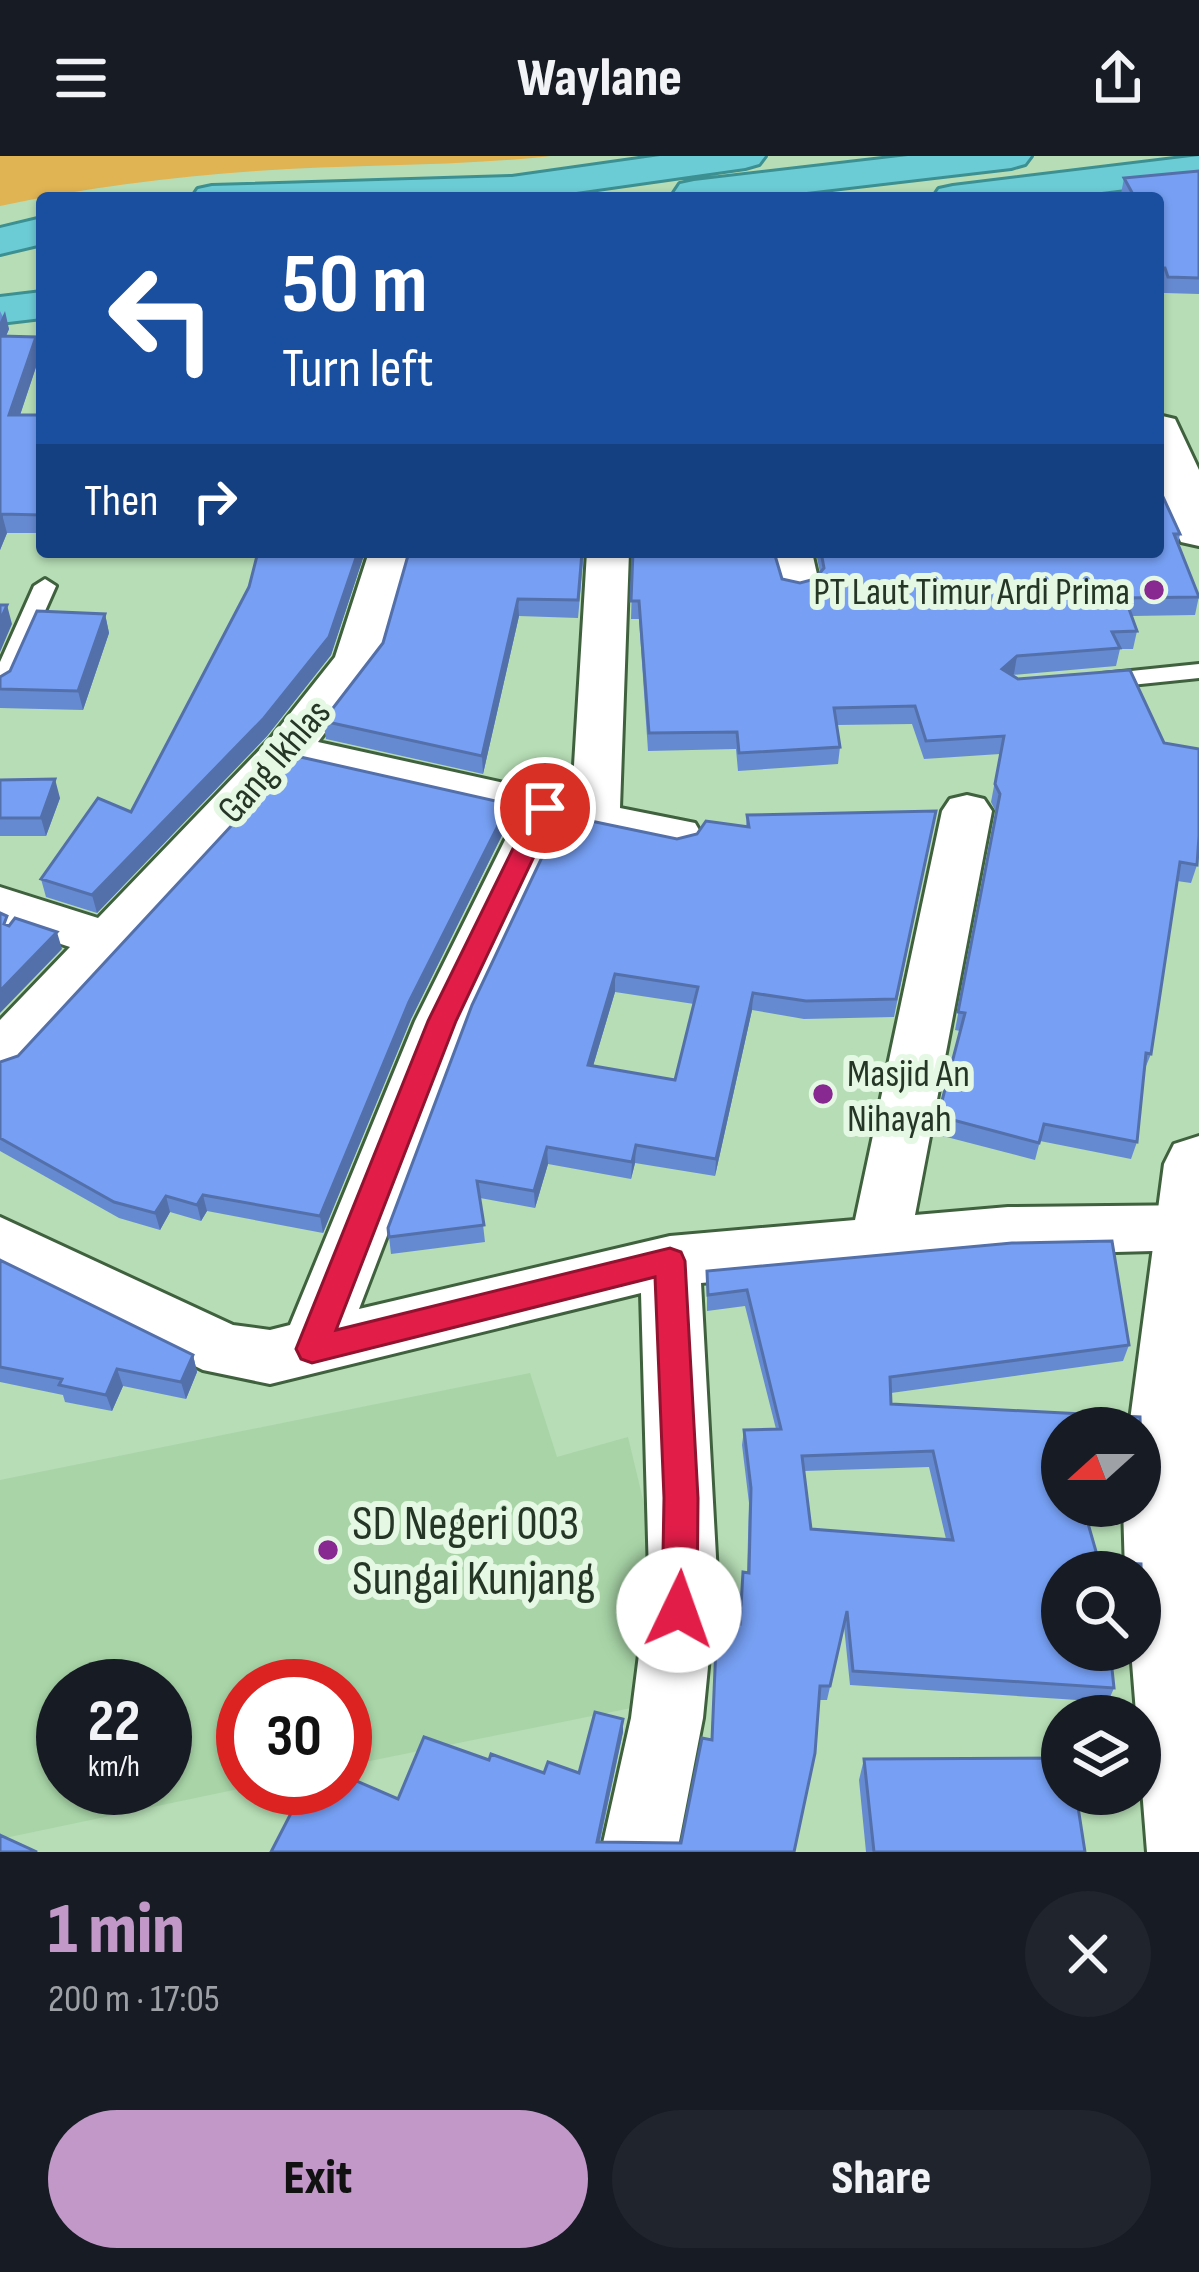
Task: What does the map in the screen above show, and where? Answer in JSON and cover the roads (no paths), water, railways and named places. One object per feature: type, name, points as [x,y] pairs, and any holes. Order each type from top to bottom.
[{"type":"highway","points":[[433,192],[512,189],[745,156]]},
{"type":"highway","points":[[696,192],[1011,156]]},
{"type":"highway","points":[[1067,192],[1199,167]]},
{"type":"highway","points":[[0,241],[36,233]]},
{"type":"highway","points":[[0,310],[36,306]]},
{"type":"street","points":[[1164,448],[1199,531]]},
{"type":"street","name":"Gang Ikhlas","points":[[0,1055],[287,750],[357,659],[388,558]]},
{"type":"street","points":[[312,1349],[442,1021],[570,814],[607,558]]},
{"type":"street","points":[[287,750],[677,835]]},
{"type":"street","points":[[880,1243],[967,811]]},
{"type":"street","points":[[0,905],[110,941]]},
{"type":"street","points":[[0,1241],[225,1352],[270,1357],[670,1261],[1008,1231],[1194,1195],[1182,1444],[1163,1526],[1195,1850]]},
{"type":"street","points":[[639,1852],[667,1718],[683,1574],[670,1261]]},
{"type":"lane","points":[[0,688],[45,586]]},
{"type":"lane","points":[[1080,682],[1199,671]]},
{"type":"place","name":"PT Laut Timur Ardi Prima","points":[[1154,590]]},
{"type":"place","name":"Masjid An Nihayah","points":[[823,1094]]},
{"type":"place","name":"SD Negeri 003 Sungai Kunjang","points":[[328,1550]]}]
